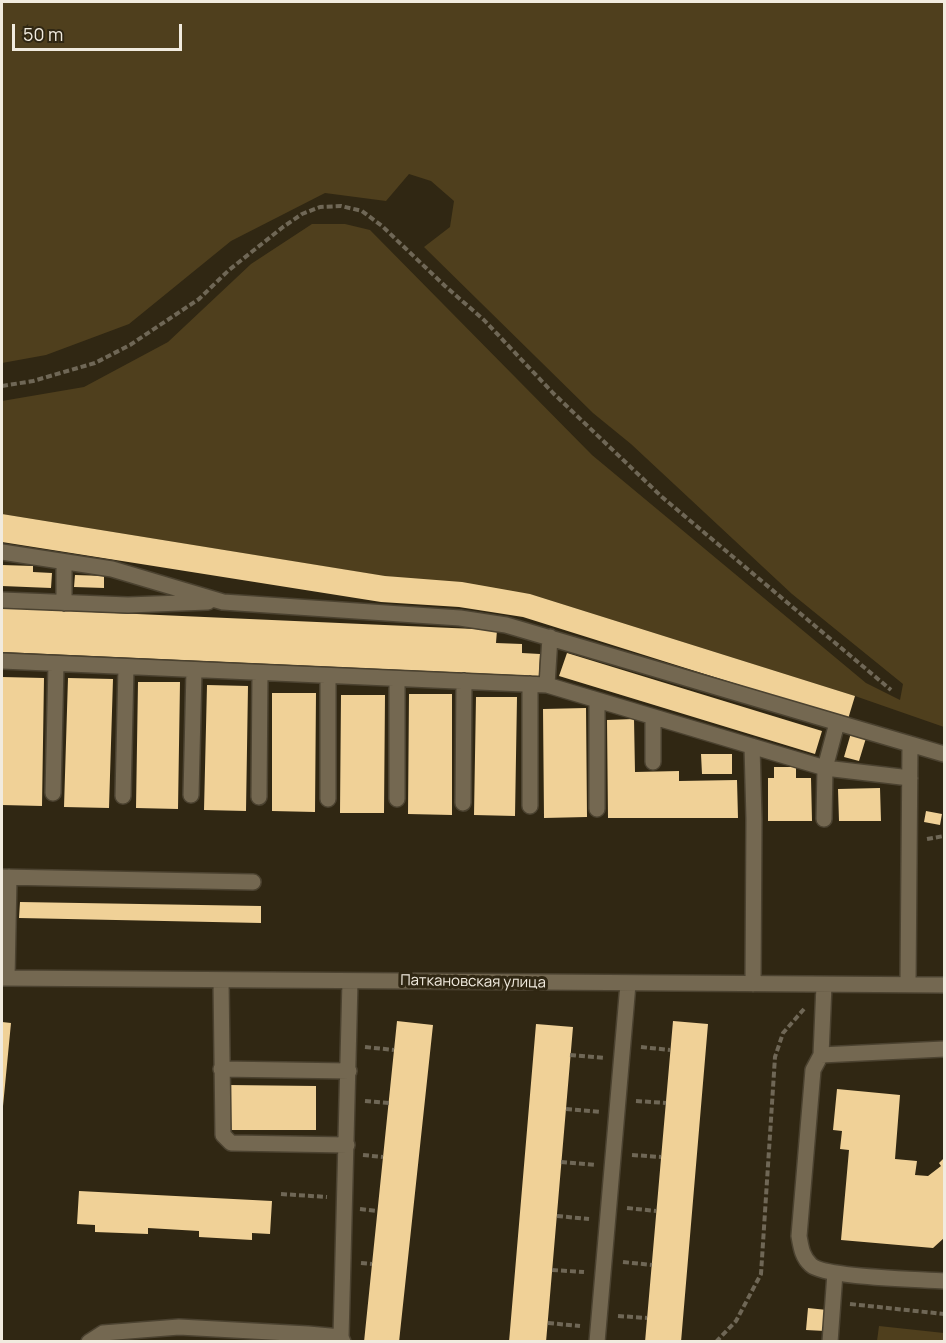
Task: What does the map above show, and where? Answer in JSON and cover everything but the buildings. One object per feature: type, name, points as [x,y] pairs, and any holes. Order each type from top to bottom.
[{"type":"street","points":[[2,552],[112,570],[223,602]]},
{"type":"street","points":[[64,562],[64,603]]},
{"type":"street","points":[[2,600],[128,605],[223,602],[460,618],[506,625],[945,754]]},
{"type":"street","points":[[547,685],[550,637]]},
{"type":"street","points":[[2,661],[547,685],[825,768],[910,778]]},
{"type":"street","points":[[53,793],[56,664]]},
{"type":"street","points":[[123,796],[126,667]]},
{"type":"street","points":[[191,795],[194,670]]},
{"type":"street","points":[[259,798],[260,673]]},
{"type":"street","points":[[328,676],[328,799]]},
{"type":"street","points":[[397,679],[397,799]]},
{"type":"street","points":[[463,803],[464,681]]},
{"type":"street","points":[[530,684],[530,806]]},
{"type":"street","points":[[597,700],[597,809]]},
{"type":"street","points":[[653,717],[653,762]]},
{"type":"street","points":[[824,819],[825,768],[837,723]]},
{"type":"street","points":[[908,984],[910,744]]},
{"type":"street","points":[[752,746],[753,984]]},
{"type":"street","points":[[4,978],[5,877],[253,882]]},
{"type":"street","name":"Паткановская улица","points":[[4,978],[945,985]]},
{"type":"street","points":[[221,980],[223,1135],[231,1143],[347,1144]]},
{"type":"street","points":[[89,1341],[103,1333],[179,1327],[342,1339],[350,981]]},
{"type":"street","points":[[598,1328],[628,984]]},
{"type":"street","points":[[824,985],[821,1055],[813,1070],[799,1236],[802,1253],[812,1267],[835,1273],[945,1281]]},
{"type":"street","points":[[821,1055],[945,1049]]},
{"type":"street","points":[[221,1069],[349,1071]]},
{"type":"street","points":[[830,1341],[835,1273]]},
{"type":"path","points":[[2,386],[33,381],[95,363],[130,345],[199,299],[229,270],[302,214],[320,207],[341,206],[362,212],[382,226],[444,286],[484,320],[553,393],[662,497],[891,690]]},
{"type":"path","points":[[716,1341],[736,1321],[761,1274],[775,1057],[783,1033],[807,1006]]},
{"type":"path","points":[[349,1045],[394,1050]]},
{"type":"path","points":[[570,1055],[670,1050]]},
{"type":"path","points":[[349,1099],[389,1103]]},
{"type":"path","points":[[566,1109],[666,1103]]},
{"type":"path","points":[[561,1162],[661,1157]]},
{"type":"path","points":[[281,1194],[346,1198]]},
{"type":"path","points":[[557,1216],[656,1211]]},
{"type":"path","points":[[552,1270],[652,1264]]},
{"type":"path","points":[[833,1303],[945,1314]]},
{"type":"path","points":[[548,1323],[598,1328],[647,1318]]},
{"type":"shaded area","points":[[2,2],[944,2],[944,727],[855,696],[530,594],[384,576],[2,514],[2,401],[84,387],[168,342],[251,264],[312,224],[345,224],[370,230],[592,455],[866,683],[900,700],[903,684],[792,594],[631,444],[593,413],[424,247],[450,227],[454,201],[431,181],[409,174],[386,201],[325,193],[231,241],[129,324],[46,355],[2,363]]},
{"type":"shaded area","points":[[879,1326],[944,1333],[944,1341],[877,1341]]}]
